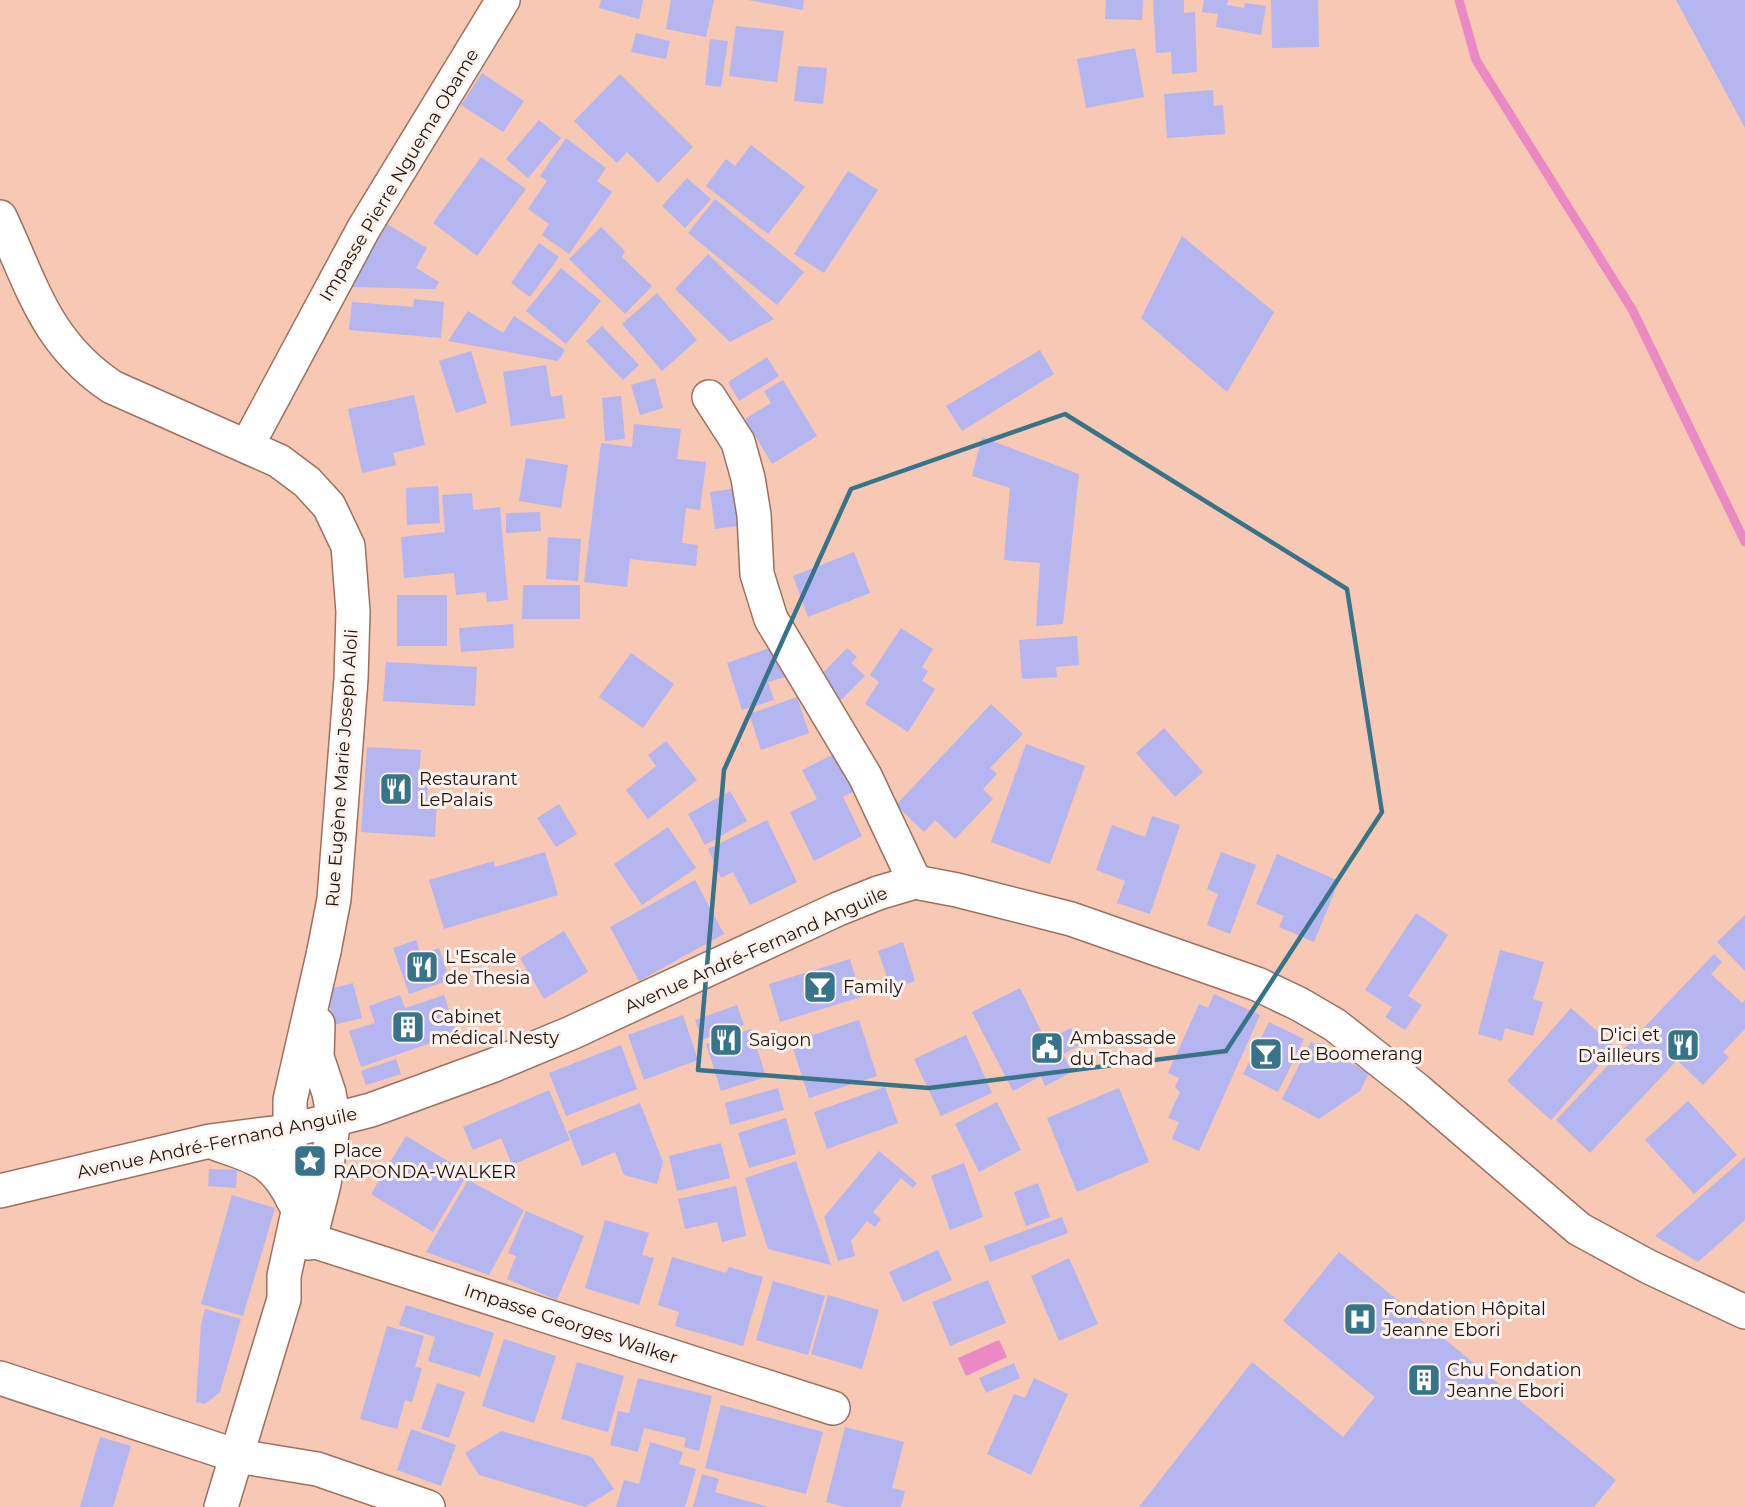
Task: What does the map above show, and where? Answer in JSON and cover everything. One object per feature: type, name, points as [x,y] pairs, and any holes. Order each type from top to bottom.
[{"type":"main road","name":"Impasse Pierre Nguema Obame","points":[[247,446],[364,228],[503,0]]},
{"type":"main road","name":"Rue Eugène Marie Joseph Aloli","points":[[0,218],[43,312],[65,347],[88,371],[112,387],[279,461],[307,482],[329,506],[348,546],[353,612],[351,679],[334,899],[324,951]]},
{"type":"main road","points":[[709,397],[738,442],[748,478],[754,515],[758,574],[771,619],[865,776],[915,882]]},
{"type":"main road","name":"Avenue André-Fernand Anguile","points":[[0,1191],[305,1119],[384,1105],[494,1065],[838,909],[878,893],[915,882],[957,890],[1071,920],[1213,967],[1299,1004],[1335,1025],[1416,1089],[1547,1204],[1579,1229],[1649,1267],[1745,1312]]},
{"type":"main road","points":[[305,1119],[329,1093],[317,1057],[324,951]]},
{"type":"main road","points":[[308,1222],[305,1119],[324,951]]},
{"type":"main road","points":[[221,1507],[284,1299],[284,1276],[346,1146],[360,1127],[384,1105]]},
{"type":"main road","points":[[305,1119],[332,1146],[308,1222]]},
{"type":"main road","points":[[210,1141],[258,1158],[272,1167],[285,1183],[308,1222]]},
{"type":"main road","name":"Impasse Georges Walker","points":[[308,1222],[833,1408]]},
{"type":"main road","points":[[0,1378],[237,1456],[317,1469],[428,1507]]},
{"type":"highlighted area","points":[[1065,414],[1347,589],[1382,812],[1226,1051],[929,1088],[698,1070],[724,770],[851,489]]},
{"type":"shaded area","points":[[999,1340],[1007,1357],[966,1376],[958,1358]]},
{"type":"building","points":[[601,0],[643,0],[639,19],[599,8]]},
{"type":"building","points":[[671,0],[714,0],[706,37],[666,29]]},
{"type":"building","points":[[748,0],[804,0],[803,10]]},
{"type":"building","points":[[1106,0],[1143,0],[1142,20],[1105,19]]},
{"type":"building","points":[[1153,0],[1184,0],[1184,13],[1195,12],[1197,72],[1172,74],[1171,52],[1156,53]]},
{"type":"building","points":[[1204,0],[1228,0],[1227,5],[1244,8],[1245,3],[1266,6],[1261,35],[1216,27],[1218,14],[1202,12]]},
{"type":"building","points":[[1271,0],[1318,0],[1319,47],[1272,48]]},
{"type":"building","points":[[1676,0],[1745,0],[1745,128]]},
{"type":"building","points":[[736,26],[784,31],[777,82],[729,76]]},
{"type":"building","points":[[636,33],[670,41],[666,59],[631,52]]},
{"type":"building","points":[[710,39],[728,41],[721,87],[705,85]]},
{"type":"building","points":[[1135,48],[1144,97],[1086,108],[1077,59]]},
{"type":"building","points":[[798,66],[827,68],[823,104],[794,101]]},
{"type":"building","points":[[482,73],[524,101],[503,132],[461,105]]},
{"type":"building","points":[[620,74],[693,147],[658,183],[627,152],[617,163],[574,121]]},
{"type":"building","points":[[1213,90],[1214,106],[1223,105],[1225,134],[1167,138],[1164,94]]},
{"type":"building","points":[[539,120],[561,138],[528,178],[506,159]]},
{"type":"building","points":[[566,138],[606,168],[597,181],[612,192],[569,254],[542,235],[549,224],[528,209],[547,181],[540,176]]},
{"type":"building","points":[[751,145],[805,187],[768,234],[706,186],[726,159],[735,166]]},
{"type":"building","points":[[481,157],[526,189],[477,256],[433,223]]},
{"type":"building","points":[[848,171],[878,190],[824,273],[794,254]]},
{"type":"building","points":[[687,178],[711,199],[685,228],[662,206]]},
{"type":"building","points":[[715,199],[804,272],[777,305],[688,233]]},
{"type":"building","points":[[387,224],[427,248],[416,268],[439,282],[435,289],[350,287]]},
{"type":"building","points":[[601,227],[625,251],[622,257],[652,286],[625,314],[569,259]]},
{"type":"building","points":[[1182,236],[1274,312],[1227,392],[1141,318]]},
{"type":"building","points":[[539,243],[559,257],[530,297],[511,283]]},
{"type":"building","points":[[708,254],[774,319],[730,342],[675,289]]},
{"type":"building","points":[[561,268],[601,301],[566,344],[526,311]]},
{"type":"building","points":[[657,293],[697,340],[662,371],[622,324]]},
{"type":"building","points":[[414,299],[444,302],[441,338],[349,330],[352,302],[413,307]]},
{"type":"building","points":[[468,311],[503,333],[514,316],[565,350],[558,361],[448,341]]},
{"type":"building","points":[[602,326],[639,365],[623,380],[586,341]]},
{"type":"building","points":[[1040,350],[1054,374],[962,431],[946,406]]},
{"type":"building","points":[[471,351],[487,403],[456,413],[439,361]]},
{"type":"building","points":[[767,357],[779,376],[739,401],[728,382]]},
{"type":"building","points":[[546,365],[551,397],[562,395],[565,418],[511,426],[503,372]]},
{"type":"building","points":[[655,378],[663,408],[640,415],[631,385]]},
{"type":"building","points":[[783,380],[817,436],[772,464],[745,419],[771,403],[764,391]]},
{"type":"building","points":[[414,395],[425,445],[393,453],[396,465],[362,473],[348,409]]},
{"type":"building","points":[[621,396],[625,439],[605,441],[602,398]]},
{"type":"building","points":[[634,424],[681,429],[677,459],[706,462],[700,510],[686,508],[682,543],[698,545],[696,566],[630,559],[627,587],[584,582],[601,443],[632,447]]},
{"type":"building","points":[[982,437],[1079,474],[1063,624],[1036,626],[1040,563],[1004,560],[1010,488],[972,476]]},
{"type":"building","points":[[526,458],[568,465],[561,508],[519,501]]},
{"type":"building","points":[[438,486],[440,523],[407,525],[406,488]]},
{"type":"building","points":[[739,488],[744,525],[715,529],[710,492]]},
{"type":"building","points":[[472,493],[473,510],[500,507],[508,600],[487,602],[486,592],[456,595],[454,573],[404,578],[401,537],[445,532],[442,495]]},
{"type":"building","points":[[540,512],[541,531],[506,533],[506,513]]},
{"type":"building","points":[[548,537],[581,539],[578,581],[546,579]]},
{"type":"building","points":[[854,552],[870,593],[808,617],[793,576]]},
{"type":"building","points":[[523,585],[580,585],[580,619],[522,619]]},
{"type":"building","points":[[397,595],[447,595],[447,646],[397,646]]},
{"type":"building","points":[[513,624],[514,648],[461,652],[459,628]]},
{"type":"building","points":[[901,628],[933,649],[922,667],[928,671],[922,681],[935,689],[908,732],[865,704],[879,682],[870,675]]},
{"type":"building","points":[[1077,636],[1079,665],[1056,667],[1057,677],[1022,679],[1019,640]]},
{"type":"building","points":[[775,646],[785,677],[768,682],[774,700],[742,710],[727,663]]},
{"type":"building","points":[[847,648],[857,657],[851,663],[865,676],[836,705],[814,682]]},
{"type":"building","points":[[631,653],[674,684],[643,728],[599,697]]},
{"type":"building","points":[[386,662],[477,667],[475,706],[383,701]]},
{"type":"building","points":[[797,697],[809,733],[761,750],[749,714]]},
{"type":"building","points":[[991,704],[1023,734],[990,768],[997,774],[983,789],[993,799],[955,839],[935,820],[924,832],[896,805]]},
{"type":"building","points":[[1164,728],[1203,772],[1175,797],[1136,753]]},
{"type":"building","points":[[666,741],[697,780],[648,819],[626,790],[656,766],[648,755]]},
{"type":"building","points":[[1026,744],[1085,766],[1050,864],[991,842]]},
{"type":"building","name":"Restaurant LePalais","points":[[367,747],[421,750],[419,780],[428,781],[427,797],[437,798],[435,837],[361,832]]},
{"type":"building","points":[[842,750],[861,788],[843,797],[862,836],[814,861],[790,812],[817,799],[802,770]]},
{"type":"building","points":[[730,791],[747,821],[705,845],[688,814]]},
{"type":"building","points":[[559,804],[577,834],[556,847],[537,818]]},
{"type":"building","points":[[1152,816],[1180,825],[1150,914],[1117,903],[1125,881],[1096,870],[1112,825],[1145,837]]},
{"type":"building","points":[[767,820],[797,882],[750,905],[733,872],[721,878],[708,849]]},
{"type":"building","points":[[668,827],[696,868],[642,905],[614,864]]},
{"type":"building","points":[[545,852],[558,895],[444,929],[429,880],[494,861],[495,867]]},
{"type":"building","points":[[1221,852],[1256,865],[1230,934],[1207,925],[1218,894],[1207,889]]},
{"type":"building","points":[[1277,854],[1339,881],[1314,942],[1279,927],[1284,916],[1256,904]]},
{"type":"building","points":[[695,880],[724,934],[639,981],[610,927]]},
{"type":"building","points":[[1416,913],[1448,935],[1408,996],[1422,1005],[1405,1030],[1385,1017],[1392,1007],[1365,990]]},
{"type":"building","points":[[1745,915],[1745,971],[1717,942]]},
{"type":"building","points":[[564,931],[588,972],[544,999],[520,958]]},
{"type":"building","name":"L'Escale de Thesia","points":[[416,940],[421,955],[439,948],[450,980],[409,994],[393,948]]},
{"type":"building","points":[[903,942],[915,981],[891,989],[878,951]]},
{"type":"building","points":[[1500,950],[1544,962],[1533,999],[1543,1002],[1533,1036],[1505,1028],[1502,1041],[1478,1034]]},
{"type":"building","points":[[1714,954],[1722,962],[1711,974],[1742,1003],[1745,1000],[1745,1029],[1723,1052],[1729,1057],[1703,1085],[1677,1060],[1590,1153],[1556,1120]]},
{"type":"building","points":[[850,959],[861,997],[780,1022],[769,984]]},
{"type":"building","points":[[353,983],[362,1018],[334,1025],[326,990]]},
{"type":"building","points":[[1020,988],[1046,1041],[1071,1028],[1080,1045],[1063,1054],[1072,1072],[1045,1086],[1041,1076],[1013,1091],[972,1012]]},
{"type":"building","points":[[1214,994],[1260,1015],[1199,1151],[1172,1139],[1179,1122],[1168,1118],[1180,1092],[1175,1087],[1179,1078],[1168,1073],[1199,1004],[1208,1008]]},
{"type":"building","name":"Cabinet médical Nesty","points":[[400,995],[405,1008],[444,995],[457,1034],[361,1067],[349,1031],[375,1023],[369,1006]]},
{"type":"building","points":[[737,1005],[744,1025],[702,1040],[695,1020]]},
{"type":"building","points":[[1571,1008],[1615,1047],[1551,1120],[1507,1081]]},
{"type":"building","points":[[683,1015],[698,1060],[644,1080],[628,1035]]},
{"type":"building","points":[[859,1020],[877,1076],[809,1098],[791,1042]]},
{"type":"building","points":[[1269,1022],[1304,1039],[1278,1092],[1243,1074]]},
{"type":"building","points":[[751,1029],[766,1077],[721,1091],[706,1044]]},
{"type":"building","points":[[966,1035],[992,1093],[941,1116],[914,1059]]},
{"type":"building","points":[[1311,1042],[1369,1073],[1360,1091],[1319,1119],[1282,1099]]},
{"type":"building","points":[[621,1045],[637,1089],[566,1116],[549,1073]]},
{"type":"building","points":[[396,1059],[401,1074],[366,1085],[361,1071]]},
{"type":"building","points":[[885,1087],[898,1123],[827,1149],[814,1112]]},
{"type":"building","points":[[778,1088],[784,1110],[730,1125],[725,1103]]},
{"type":"building","points":[[1119,1088],[1149,1162],[1077,1192],[1047,1118]]},
{"type":"building","points":[[549,1090],[570,1140],[512,1165],[501,1138],[473,1150],[463,1127]]},
{"type":"building","points":[[1688,1101],[1737,1155],[1694,1194],[1645,1140]]},
{"type":"building","points":[[997,1102],[1021,1150],[979,1172],[955,1124]]},
{"type":"building","points":[[640,1103],[663,1162],[657,1184],[624,1175],[615,1152],[582,1166],[568,1131]]},
{"type":"building","points":[[786,1118],[796,1154],[749,1168],[738,1133]]},
{"type":"building","points":[[406,1136],[468,1173],[433,1232],[371,1194]]},
{"type":"building","points":[[721,1143],[730,1178],[677,1191],[669,1156]]},
{"type":"building","points":[[879,1151],[917,1183],[913,1188],[901,1178],[873,1212],[881,1219],[875,1227],[867,1221],[851,1241],[855,1256],[838,1261],[824,1217]]},
{"type":"building","points":[[1745,1157],[1745,1220],[1698,1262],[1655,1236]]},
{"type":"building","points":[[796,1161],[831,1265],[768,1249],[745,1178]]},
{"type":"building","points":[[964,1163],[983,1217],[950,1230],[931,1176]]},
{"type":"building","points":[[209,1169],[237,1170],[236,1188],[208,1186]]},
{"type":"building","points":[[468,1180],[524,1210],[489,1275],[426,1252]]},
{"type":"building","points":[[1038,1183],[1050,1217],[1026,1226],[1014,1192]]},
{"type":"building","points":[[736,1186],[746,1236],[722,1242],[717,1222],[685,1229],[678,1199]]},
{"type":"building","points":[[232,1195],[275,1208],[243,1316],[201,1304]]},
{"type":"building","points":[[526,1211],[584,1236],[557,1300],[507,1279],[516,1256],[508,1253]]},
{"type":"building","points":[[1062,1217],[1068,1233],[990,1262],[984,1246]]},
{"type":"building","points":[[605,1220],[649,1233],[642,1255],[654,1258],[639,1305],[585,1288]]},
{"type":"building","points":[[938,1250],[952,1280],[903,1302],[889,1272]]},
{"type":"building","name":"Chu Fondation Jeanne Ebori","points":[[1339,1252],[1616,1480],[1594,1507],[1139,1507],[1252,1362],[1343,1437],[1375,1397],[1283,1321]]},
{"type":"building","points":[[672,1257],[726,1273],[729,1267],[763,1277],[743,1346],[675,1326],[679,1312],[658,1305]]},
{"type":"building","points":[[1069,1258],[1098,1324],[1059,1341],[1031,1276]]},
{"type":"building","points":[[988,1280],[1006,1323],[950,1346],[932,1302]]},
{"type":"building","points":[[773,1281],[825,1296],[808,1355],[756,1340]]},
{"type":"building","points":[[828,1295],[879,1310],[862,1369],[811,1354]]},
{"type":"building","points":[[406,1305],[494,1333],[480,1377],[428,1361],[435,1337],[399,1325]]},
{"type":"building","points":[[205,1309],[241,1319],[220,1392],[205,1404],[196,1402],[201,1325]]},
{"type":"building","points":[[387,1326],[424,1336],[415,1367],[422,1368],[412,1402],[405,1400],[397,1429],[360,1419]]},
{"type":"building","points":[[504,1339],[556,1356],[534,1423],[482,1406]]},
{"type":"building","points":[[577,1362],[624,1376],[608,1432],[561,1419]]},
{"type":"building","points":[[1014,1363],[1020,1378],[986,1393],[979,1378]]},
{"type":"building","points":[[638,1378],[712,1396],[699,1451],[684,1447],[686,1438],[644,1428],[638,1452],[610,1445],[618,1411],[629,1413]]},
{"type":"building","points":[[1034,1378],[1068,1394],[1031,1475],[987,1454],[1014,1394],[1025,1398]]},
{"type":"building","points":[[437,1383],[465,1392],[449,1438],[421,1429]]},
{"type":"building","points":[[721,1405],[823,1432],[806,1494],[705,1468]]},
{"type":"building","points":[[845,1427],[904,1442],[892,1488],[905,1491],[901,1507],[844,1507],[826,1502]]},
{"type":"building","points":[[411,1429],[456,1445],[441,1486],[397,1470]]},
{"type":"building","points":[[501,1431],[592,1457],[614,1489],[585,1507],[479,1475],[465,1453]]},
{"type":"building","points":[[100,1437],[131,1446],[113,1507],[80,1507]]},
{"type":"building","points":[[650,1442],[683,1452],[679,1464],[696,1469],[685,1507],[616,1507],[624,1480],[639,1484]]},
{"type":"building","points":[[702,1474],[719,1479],[715,1492],[768,1507],[693,1507]]},
{"type":"waterway","points":[[1459,0],[1476,60],[1633,311],[1745,542]]},
{"type":"place","name":"Restaurant LePalais","points":[[396,789]]},
{"type":"place","name":"L'Escale de Thesia","points":[[422,967]]},
{"type":"place","name":"Family","points":[[820,987]]},
{"type":"place","name":"Cabinet médical Nesty","points":[[408,1027]]},
{"type":"place","name":"Saïgon","points":[[726,1040]]},
{"type":"place","name":"D'ici et D'ailleurs","points":[[1683,1045]]},
{"type":"place","name":"Ambassade du Tchad","points":[[1047,1048]]},
{"type":"place","name":"Le Boomerang","points":[[1266,1054]]},
{"type":"place","name":"Place RAPONDA-WALKER","points":[[310,1161]]},
{"type":"place","name":"Fondation Hôpital Jeanne Ebori","points":[[1360,1319]]},
{"type":"place","name":"Chu Fondation Jeanne Ebori","points":[[1424,1380]]}]
